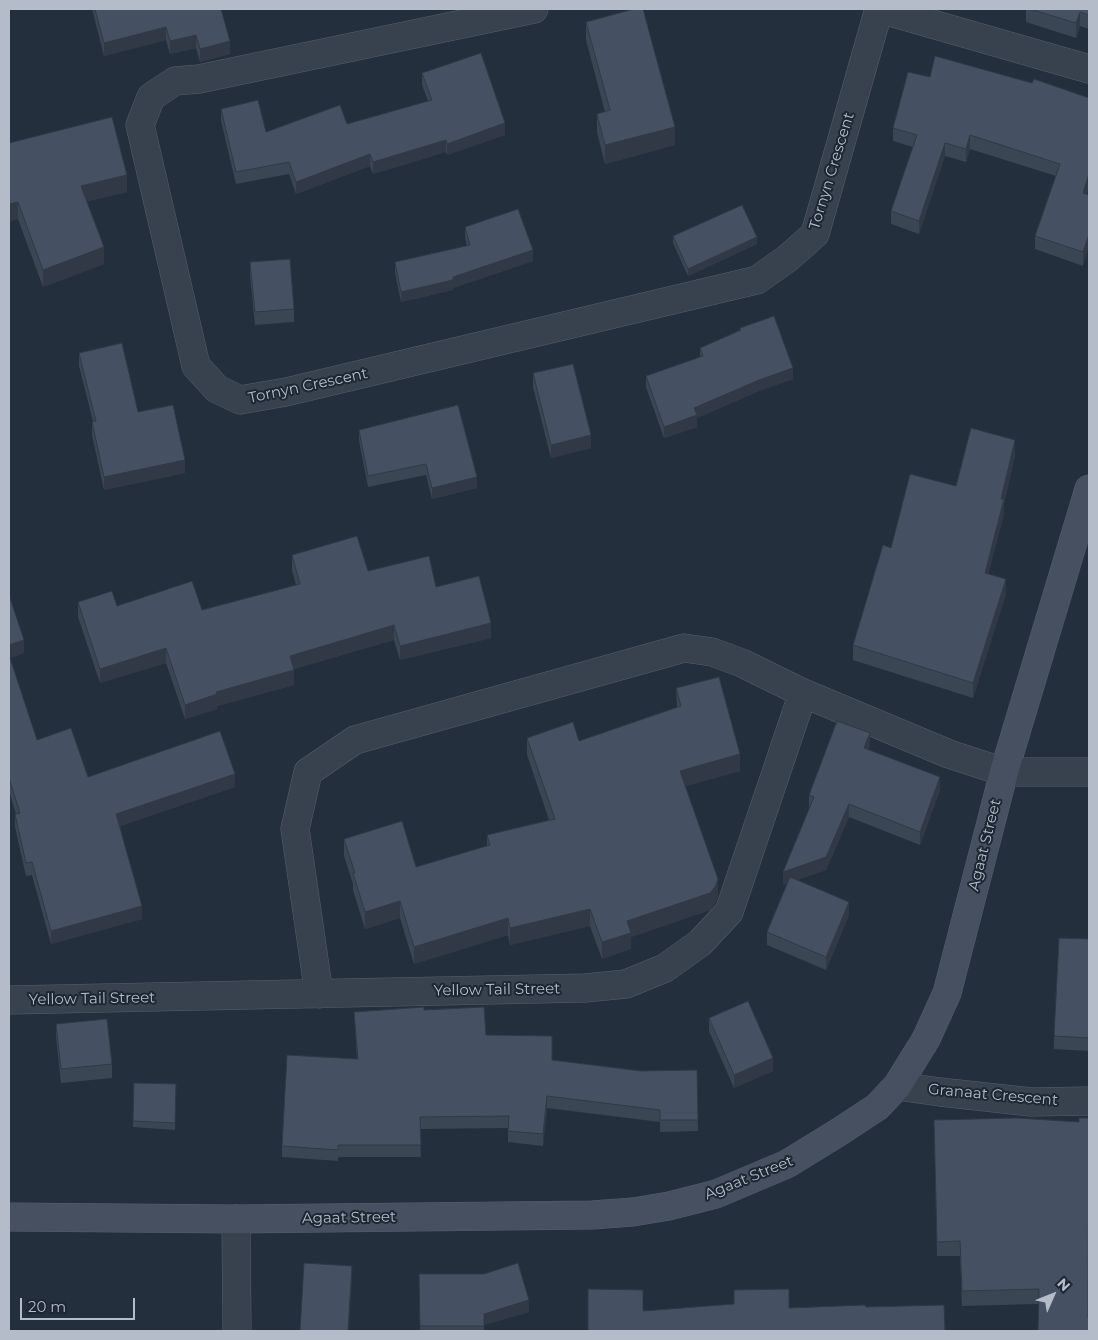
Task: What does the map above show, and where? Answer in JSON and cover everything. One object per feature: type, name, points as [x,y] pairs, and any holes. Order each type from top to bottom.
[{"type":"street","name":"Tornyn Crescent","points":[[534,9],[199,79],[176,81],[151,97],[140,125],[196,366],[217,389],[240,400],[286,392],[756,280],[788,258],[815,234],[879,9],[1089,69]]},
{"type":"street","name":"Agaat Street","points":[[9,1216],[236,1219],[592,1215],[633,1212],[669,1206],[716,1194],[787,1164],[877,1107],[898,1086],[926,1038],[947,993],[1004,772],[1089,489]]},
{"type":"street","points":[[319,994],[294,829],[308,772],[355,740],[684,648],[712,652],[742,663],[803,693],[948,754],[1004,772],[1089,772]]},
{"type":"street","name":"Yellow Tail Street","points":[[9,1000],[585,988],[626,984],[665,968],[700,943],[730,912],[803,693]]},
{"type":"street","name":"Granaat Crescent","points":[[898,1086],[1031,1102],[1089,1101]]},
{"type":"street","points":[[236,1219],[237,1331]]},
{"type":"building","points":[[95,9],[221,9],[230,41],[200,49],[196,35],[170,41],[166,27],[104,43]]},
{"type":"building","points":[[634,9],[643,9],[675,127],[605,145],[597,114],[610,110],[586,22]]},
{"type":"building","points":[[1030,9],[1089,9],[1089,15],[1080,12],[1076,23]]},
{"type":"building","points":[[481,53],[505,123],[447,144],[446,140],[373,162],[370,154],[296,182],[289,162],[236,172],[221,109],[258,100],[266,132],[340,105],[347,124],[432,100],[422,73]]},
{"type":"building","points":[[935,56],[1032,83],[1034,79],[1089,98],[1089,174],[1083,193],[1089,195],[1089,234],[1083,252],[1035,236],[1060,164],[970,135],[966,149],[945,143],[919,221],[891,211],[917,135],[893,128],[908,72],[930,77]]},
{"type":"building","points":[[112,117],[127,175],[81,186],[104,247],[43,270],[18,202],[9,204],[9,143]]},
{"type":"building","points":[[742,205],[757,237],[688,269],[673,236]]},
{"type":"building","points":[[518,209],[533,250],[453,277],[453,280],[401,292],[395,262],[470,245],[465,227]]},
{"type":"building","points":[[290,259],[294,309],[255,312],[250,262]]},
{"type":"building","points":[[774,316],[793,368],[759,380],[694,408],[697,415],[664,427],[646,376],[703,356],[700,348],[741,330],[740,328]]},
{"type":"building","points":[[122,343],[138,412],[173,405],[185,460],[104,477],[92,422],[96,421],[79,353]]},
{"type":"building","points":[[573,364],[591,435],[551,445],[533,373]]},
{"type":"building","points":[[458,405],[477,477],[432,488],[426,464],[368,476],[359,430]]},
{"type":"building","points":[[971,428],[1015,440],[1001,499],[1004,499],[985,573],[1006,579],[973,683],[853,645],[883,545],[891,548],[910,474],[956,486]]},
{"type":"building","points":[[357,536],[368,571],[429,556],[436,587],[479,576],[491,623],[400,646],[394,625],[290,656],[294,670],[216,692],[217,694],[185,705],[166,648],[100,669],[78,602],[112,591],[117,606],[192,581],[202,610],[300,584],[292,555]]},
{"type":"building","points":[[9,595],[24,640],[9,645]]},
{"type":"building","points":[[9,655],[37,740],[71,728],[88,777],[220,731],[235,774],[116,814],[142,906],[51,931],[32,862],[26,863],[15,814],[20,813],[9,778]]},
{"type":"building","points":[[719,677],[740,754],[680,771],[718,879],[710,893],[627,921],[631,933],[602,942],[590,909],[510,928],[508,918],[414,947],[400,901],[365,912],[344,839],[402,821],[416,867],[490,845],[487,835],[555,819],[527,738],[573,722],[579,741],[681,706],[676,688]]},
{"type":"building","points":[[837,721],[870,733],[864,748],[940,777],[920,832],[849,804],[826,857],[783,872],[814,797],[809,795]]},
{"type":"building","points":[[790,877],[849,902],[826,957],[767,932]]},
{"type":"building","points":[[1059,938],[1089,939],[1089,1038],[1054,1036]]},
{"type":"building","points":[[748,1001],[773,1058],[734,1075],[709,1018]]},
{"type":"building","points":[[424,1007],[424,1010],[484,1007],[486,1035],[552,1036],[552,1060],[641,1071],[697,1070],[698,1120],[660,1120],[660,1110],[547,1096],[543,1134],[508,1131],[509,1116],[420,1117],[421,1145],[338,1145],[338,1150],[282,1146],[287,1055],[358,1059],[354,1012]]},
{"type":"building","points":[[107,1019],[112,1064],[61,1069],[56,1024]]},
{"type":"building","points":[[134,1083],[176,1084],[175,1123],[133,1121]]},
{"type":"building","points":[[1017,1118],[1079,1122],[1079,1118],[1089,1118],[1089,1331],[1038,1331],[1039,1289],[962,1291],[960,1241],[937,1242],[934,1120]]},
{"type":"building","points":[[304,1263],[352,1266],[348,1331],[300,1331]]},
{"type":"building","points":[[518,1263],[529,1300],[484,1314],[484,1326],[420,1326],[419,1274],[484,1274]]},
{"type":"building","points":[[588,1289],[643,1290],[643,1311],[734,1304],[734,1290],[789,1289],[789,1308],[865,1305],[866,1307],[944,1305],[945,1331],[588,1331]]}]
